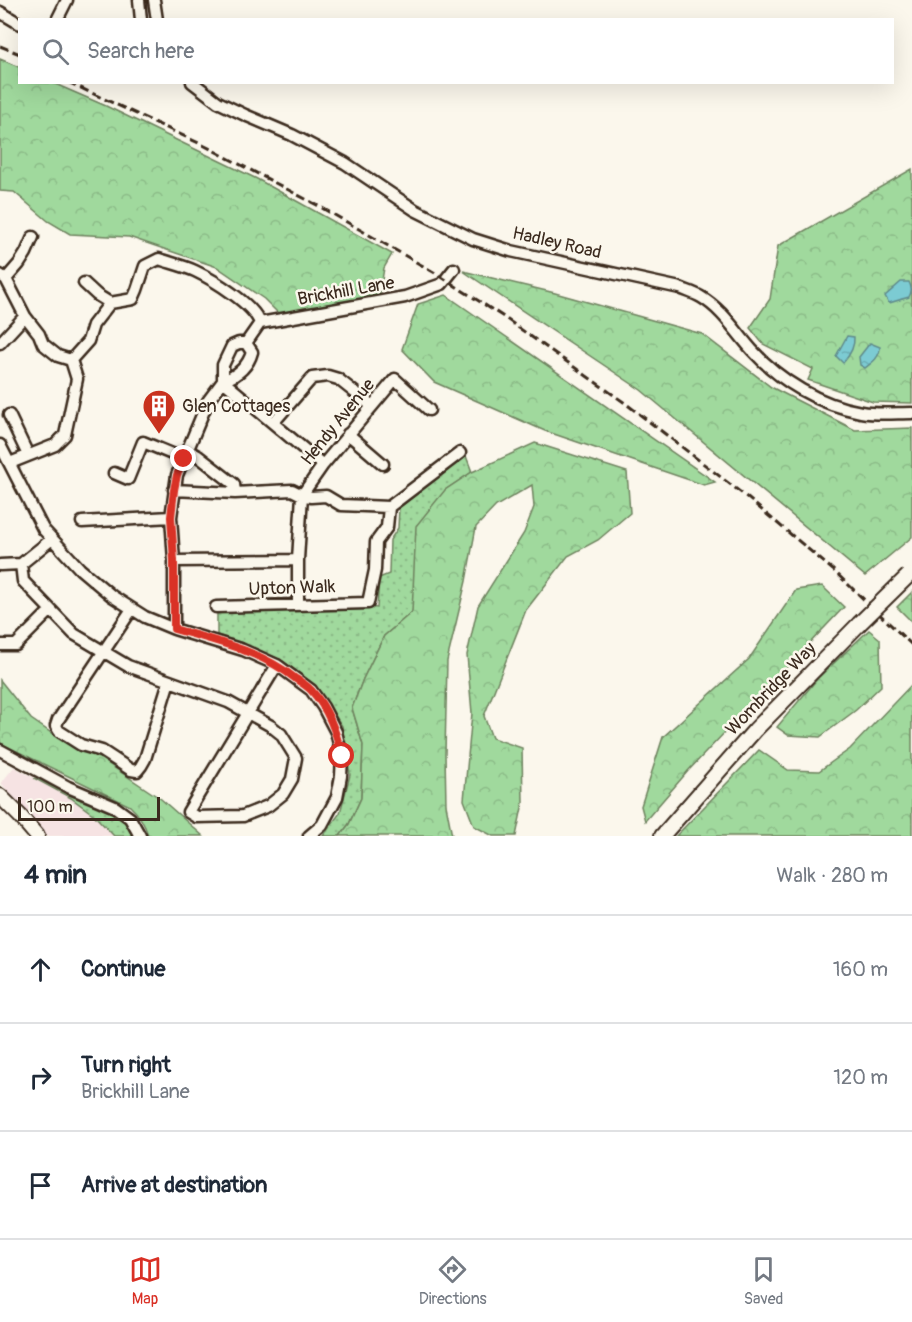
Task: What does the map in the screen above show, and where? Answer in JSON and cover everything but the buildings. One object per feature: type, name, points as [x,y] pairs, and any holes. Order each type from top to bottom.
[{"type":"main road","name":"Wombridge Way","points":[[662,836],[755,730],[910,574]]},
{"type":"main road","points":[[0,796],[37,836]]},
{"type":"street","points":[[58,18],[67,0]]},
{"type":"street","points":[[139,0],[141,18]]},
{"type":"street","points":[[153,0],[157,18]]},
{"type":"street","points":[[0,12],[18,23]]},
{"type":"street","name":"Hadley Road","points":[[195,84],[218,102],[292,135],[354,169],[415,210],[473,238],[511,251],[680,288],[701,297],[727,319],[751,349],[774,372],[817,398],[839,407],[864,413],[912,412]]},
{"type":"street","points":[[33,237],[19,264],[3,277],[43,344],[58,356],[71,360]]},
{"type":"street","points":[[84,283],[110,303],[133,299],[145,266],[159,259],[194,270],[234,295],[258,316],[260,323],[246,343]]},
{"type":"street","name":"Brickhill Lane","points":[[260,323],[405,297],[442,284],[454,269]]},
{"type":"street","points":[[71,360],[88,341],[93,326],[110,303]]},
{"type":"street","points":[[0,343],[25,316]]},
{"type":"street","points":[[174,629],[174,561],[171,517],[177,475],[208,401],[222,381],[223,365],[232,346],[246,343]]},
{"type":"street","points":[[222,381],[235,376],[250,360],[252,352],[246,343]]},
{"type":"street","points":[[10,463],[54,445],[65,435],[77,379],[71,360]]},
{"type":"street","points":[[273,423],[312,378],[328,376],[338,379],[372,406]]},
{"type":"street","name":"Hendy Avenue","points":[[302,495],[323,465],[395,379],[429,410]]},
{"type":"street","points":[[222,381],[323,465]]},
{"type":"street","points":[[9,415],[28,455]]},
{"type":"street","points":[[348,435],[383,465]]},
{"type":"street","points":[[114,473],[128,479],[143,442],[198,456],[234,484],[235,493]]},
{"type":"street","points":[[1,449],[43,529],[80,569],[112,596],[145,617],[174,629],[243,650],[277,665],[311,690],[336,732],[342,756],[337,797],[322,825],[309,836]]},
{"type":"street","points":[[174,490],[235,493],[291,490],[311,497],[326,496],[341,505],[389,507],[460,453]]},
{"type":"street","points":[[298,604],[302,495]]},
{"type":"street","name":"Upton Walk","points":[[216,607],[368,603],[375,570],[376,542],[387,527],[389,507]]},
{"type":"street","points":[[82,522],[171,517]]},
{"type":"street","points":[[0,565],[21,564],[52,539]]},
{"type":"street","points":[[174,561],[298,560]]},
{"type":"street","points":[[21,564],[23,581],[74,634],[128,666],[228,702],[247,713],[271,726],[281,734],[296,758],[291,778],[283,794],[268,807],[243,816],[196,817],[188,812],[247,713],[277,665]]},
{"type":"street","points":[[132,609],[56,726],[59,731],[81,745],[102,751],[130,770],[137,771],[145,759],[169,681]]},
{"type":"street","points":[[0,645],[16,645],[51,610]]},
{"type":"street","points":[[0,750],[68,787],[115,807],[130,818],[140,836]]},
{"type":"shaded area","points":[[14,767],[71,798],[94,815],[114,836],[46,836],[1,783]]},
{"type":"green space","points":[[0,59],[18,67],[18,84],[55,84],[106,106],[257,179],[392,254],[384,268],[379,298],[279,314],[264,299],[217,267],[129,237],[70,234],[48,221],[14,192],[0,191]]},
{"type":"green space","points":[[912,169],[912,403],[873,402],[808,380],[813,369],[763,344],[750,328],[770,299],[778,246]]},
{"type":"green space","points":[[463,271],[555,293],[702,334],[771,387],[855,430],[912,428],[912,537],[865,576],[641,390]]},
{"type":"green space","points":[[446,295],[715,482],[704,485],[545,431],[434,382],[402,349],[418,304]]},
{"type":"green space","points":[[535,443],[627,472],[630,513],[598,540],[568,556],[526,610],[484,716],[492,738],[522,748],[523,803],[516,836],[493,836],[474,826],[464,800],[472,713],[467,655],[478,606],[524,533],[534,507],[532,485],[496,506],[476,527],[447,661],[446,805],[452,836],[340,836],[349,824],[361,798],[363,745],[352,708],[384,636],[412,612],[416,526],[445,490],[472,472]]},
{"type":"green space","points":[[466,456],[472,472],[445,490],[412,612],[384,636],[352,708],[363,745],[361,798],[349,824],[340,836],[323,836],[340,813],[350,775],[342,726],[315,685],[283,661],[217,635],[217,610],[287,610],[358,606],[377,608],[379,578],[389,574],[390,540],[398,528],[399,508]]},
{"type":"green space","points":[[822,586],[844,607],[688,771],[645,821],[641,806],[663,737],[749,659],[796,590]]},
{"type":"green space","points":[[912,592],[912,622],[897,607]]},
{"type":"green space","points":[[869,630],[880,639],[881,686],[856,710],[820,737],[788,735],[777,727],[818,678]]},
{"type":"green space","points":[[0,680],[31,719],[66,743],[101,759],[161,799],[203,836],[148,836],[142,820],[130,806],[0,743]]},
{"type":"green space","points":[[912,684],[912,836],[676,836],[759,750],[788,770],[819,771],[850,749]]},
{"type":"green space","points":[[34,778],[109,810],[129,825],[136,836],[114,836],[94,815],[71,798]]},
{"type":"water","points":[[901,282],[909,282],[911,293],[909,297],[889,303],[885,296]]},
{"type":"water","points":[[847,336],[854,337],[854,344],[843,363],[836,356]]},
{"type":"water","points":[[870,343],[880,347],[880,351],[876,359],[865,368],[860,365],[859,357]]},
{"type":"railway","points":[[0,46],[18,53]]},
{"type":"railway","points":[[72,84],[205,146],[317,205],[437,274],[502,316],[625,403],[744,495],[833,570],[912,645]]},
{"type":"place","name":"Glen Cottages","points":[[159,435]]},
{"type":"route","points":[[184,459],[177,475],[171,517],[174,561],[174,629],[243,650],[277,665],[292,675],[311,690],[323,707],[336,732],[342,756]]}]
